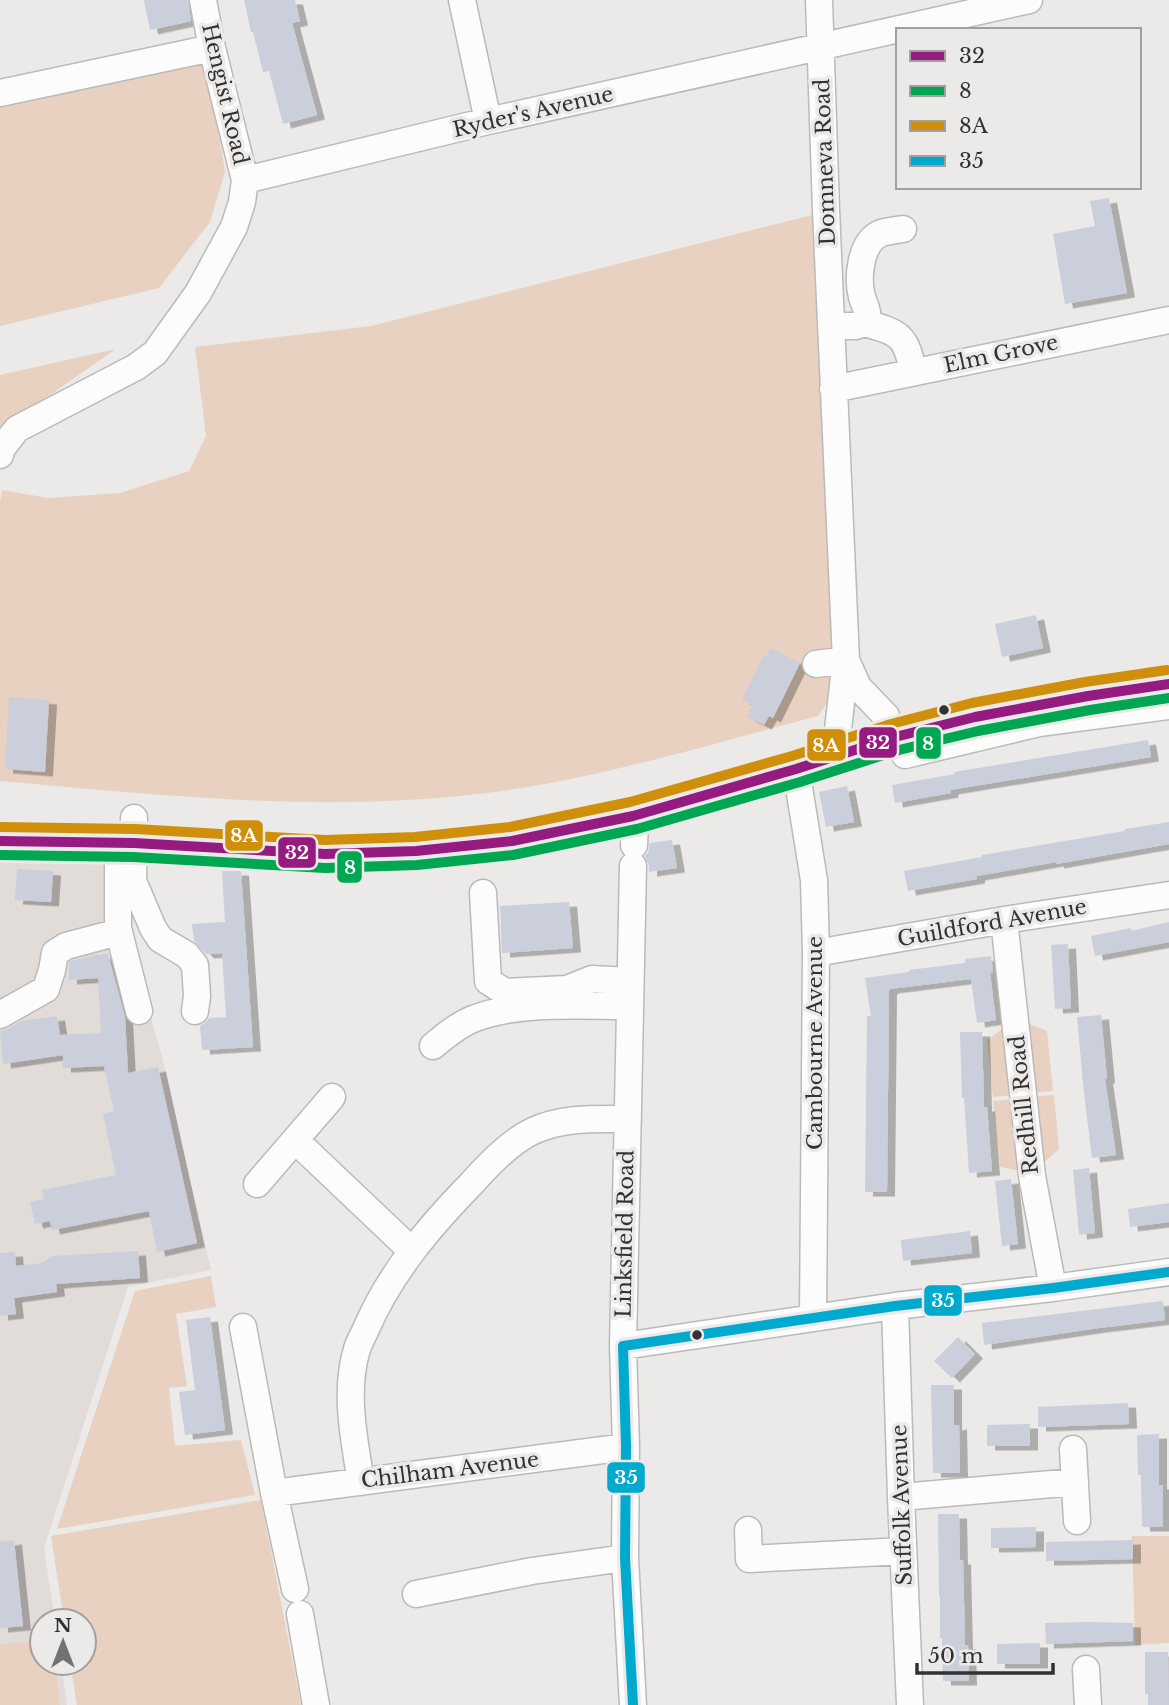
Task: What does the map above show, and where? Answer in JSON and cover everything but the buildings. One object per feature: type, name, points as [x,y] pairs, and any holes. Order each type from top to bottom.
[{"type":"highway","points":[[0,814],[325,853],[416,851],[512,841],[630,861],[796,769],[968,694],[1169,659]]},
{"type":"highway","points":[[0,841],[186,822],[306,828],[414,827],[508,816],[626,794],[838,729],[975,717],[1169,684]]},
{"type":"street","name":"Hengist Road","points":[[0,455],[2,448],[17,429],[136,367],[155,353],[198,293],[234,227],[245,180],[212,48],[203,0]]},
{"type":"street","points":[[462,0],[488,121]]},
{"type":"street","name":"Domneva Road","points":[[819,0],[846,660],[838,729]]},
{"type":"street","name":"Ryder's Avenue","points":[[902,28],[1029,0]]},
{"type":"street","name":"Ryder's Avenue","points":[[245,180],[488,121],[896,29]]},
{"type":"street","points":[[0,93],[212,48]]},
{"type":"street","points":[[865,323],[867,313],[860,276],[865,250],[874,237],[903,229]]},
{"type":"street","name":"Elm Grove","points":[[834,389],[1169,320]]},
{"type":"street","points":[[831,326],[855,326],[865,323],[893,332],[902,338],[908,347],[913,372]]},
{"type":"street","points":[[816,664],[846,660]]},
{"type":"street","name":"Domneva Road","points":[[846,660],[858,687],[891,726],[905,755],[1039,723],[1169,706]]},
{"type":"street","name":"Cambourne Avenue","points":[[796,769],[814,880],[816,953],[813,1318]]},
{"type":"street","points":[[126,830],[118,928],[139,1011]]},
{"type":"street","points":[[126,830],[133,881],[153,928],[160,939],[187,955],[195,965],[195,1011]]},
{"type":"street","name":"Linksfield Road","points":[[630,861],[623,1346],[625,1558],[633,1705]]},
{"type":"street","points":[[482,893],[488,981],[505,992],[567,989],[592,979],[630,994]]},
{"type":"street","name":"Guildford Avenue","points":[[816,953],[1169,895]]},
{"type":"street","name":"Redhill Road","points":[[1004,920],[1032,1176],[1053,1289]]},
{"type":"street","points":[[0,1015],[46,989],[55,953],[66,946],[115,933],[118,928]]},
{"type":"street","points":[[433,1046],[471,1019],[489,1013],[630,994]]},
{"type":"street","points":[[257,1184],[332,1097]]},
{"type":"street","points":[[361,1482],[354,1436],[351,1387],[357,1349],[377,1302],[412,1251],[487,1167],[531,1132],[553,1123],[579,1119],[628,1119]]},
{"type":"street","points":[[295,1140],[412,1251]]},
{"type":"street","points":[[623,1346],[895,1306],[1053,1289],[1169,1272]]},
{"type":"street","name":"Suffolk Avenue","points":[[895,1306],[910,1705]]},
{"type":"street","points":[[243,1327],[297,1602],[317,1639],[316,1705]]},
{"type":"street","name":"Chilham Avenue","points":[[274,1493],[626,1447]]},
{"type":"street","points":[[1073,1449],[1077,1521]]},
{"type":"street","points":[[901,1497],[1075,1482]]},
{"type":"street","points":[[748,1530],[749,1559],[903,1551]]},
{"type":"street","points":[[416,1594],[532,1571],[625,1558]]},
{"type":"street","points":[[1083,1705],[1086,1669]]},
{"type":"shaded area","points":[[208,63],[225,172],[210,222],[159,288],[0,326],[0,105]]},
{"type":"shaded area","points":[[816,214],[835,691],[818,716],[587,775],[509,790],[445,797],[382,801],[254,800],[0,781],[2,490],[48,498],[120,493],[189,471],[206,436],[195,347],[371,326]]},
{"type":"shaded area","points":[[116,349],[0,430],[0,375]]},
{"type":"shaded area","points":[[0,857],[141,864],[132,904],[133,958],[160,1049],[211,1270],[128,1287],[44,1548],[53,1607],[28,1607],[28,1677],[63,1677],[67,1705],[0,1705]]},
{"type":"shaded area","points":[[1022,1021],[1047,1031],[1053,1091],[1029,1093]]},
{"type":"shaded area","points":[[1009,1024],[1017,1095],[993,1097],[987,1040]]},
{"type":"shaded area","points":[[1054,1095],[1059,1149],[1037,1169],[1030,1097]]},
{"type":"shaded area","points":[[1017,1099],[1025,1172],[1000,1167],[993,1101]]},
{"type":"shaded area","points":[[211,1276],[216,1307],[176,1314],[187,1386],[169,1388],[175,1446],[241,1440],[255,1495],[57,1529],[135,1291]]},
{"type":"shaded area","points":[[261,1500],[301,1705],[77,1705],[72,1677],[98,1677],[98,1607],[62,1607],[51,1536]]},
{"type":"shaded area","points":[[1132,1536],[1169,1536],[1169,1643],[1135,1645]]},
{"type":"shaded area","points":[[28,1641],[28,1677],[57,1677],[60,1705],[0,1705],[0,1645]]},
{"type":"transit line","name":"8A","points":[[0,827],[135,829],[325,840],[415,837],[510,827],[630,802],[792,756],[891,724],[972,703],[1167,670]]},
{"type":"transit line","name":"32","points":[[0,841],[134,843],[325,854],[416,851],[512,841],[633,816],[895,737],[975,717],[1169,684]]},
{"type":"transit line","name":"8","points":[[0,855],[133,857],[325,868],[417,865],[513,855],[637,829],[899,750],[978,731],[1169,698]]},
{"type":"transit line","name":"35","points":[[633,1705],[625,1558],[623,1346],[895,1306],[1169,1272]]}]
